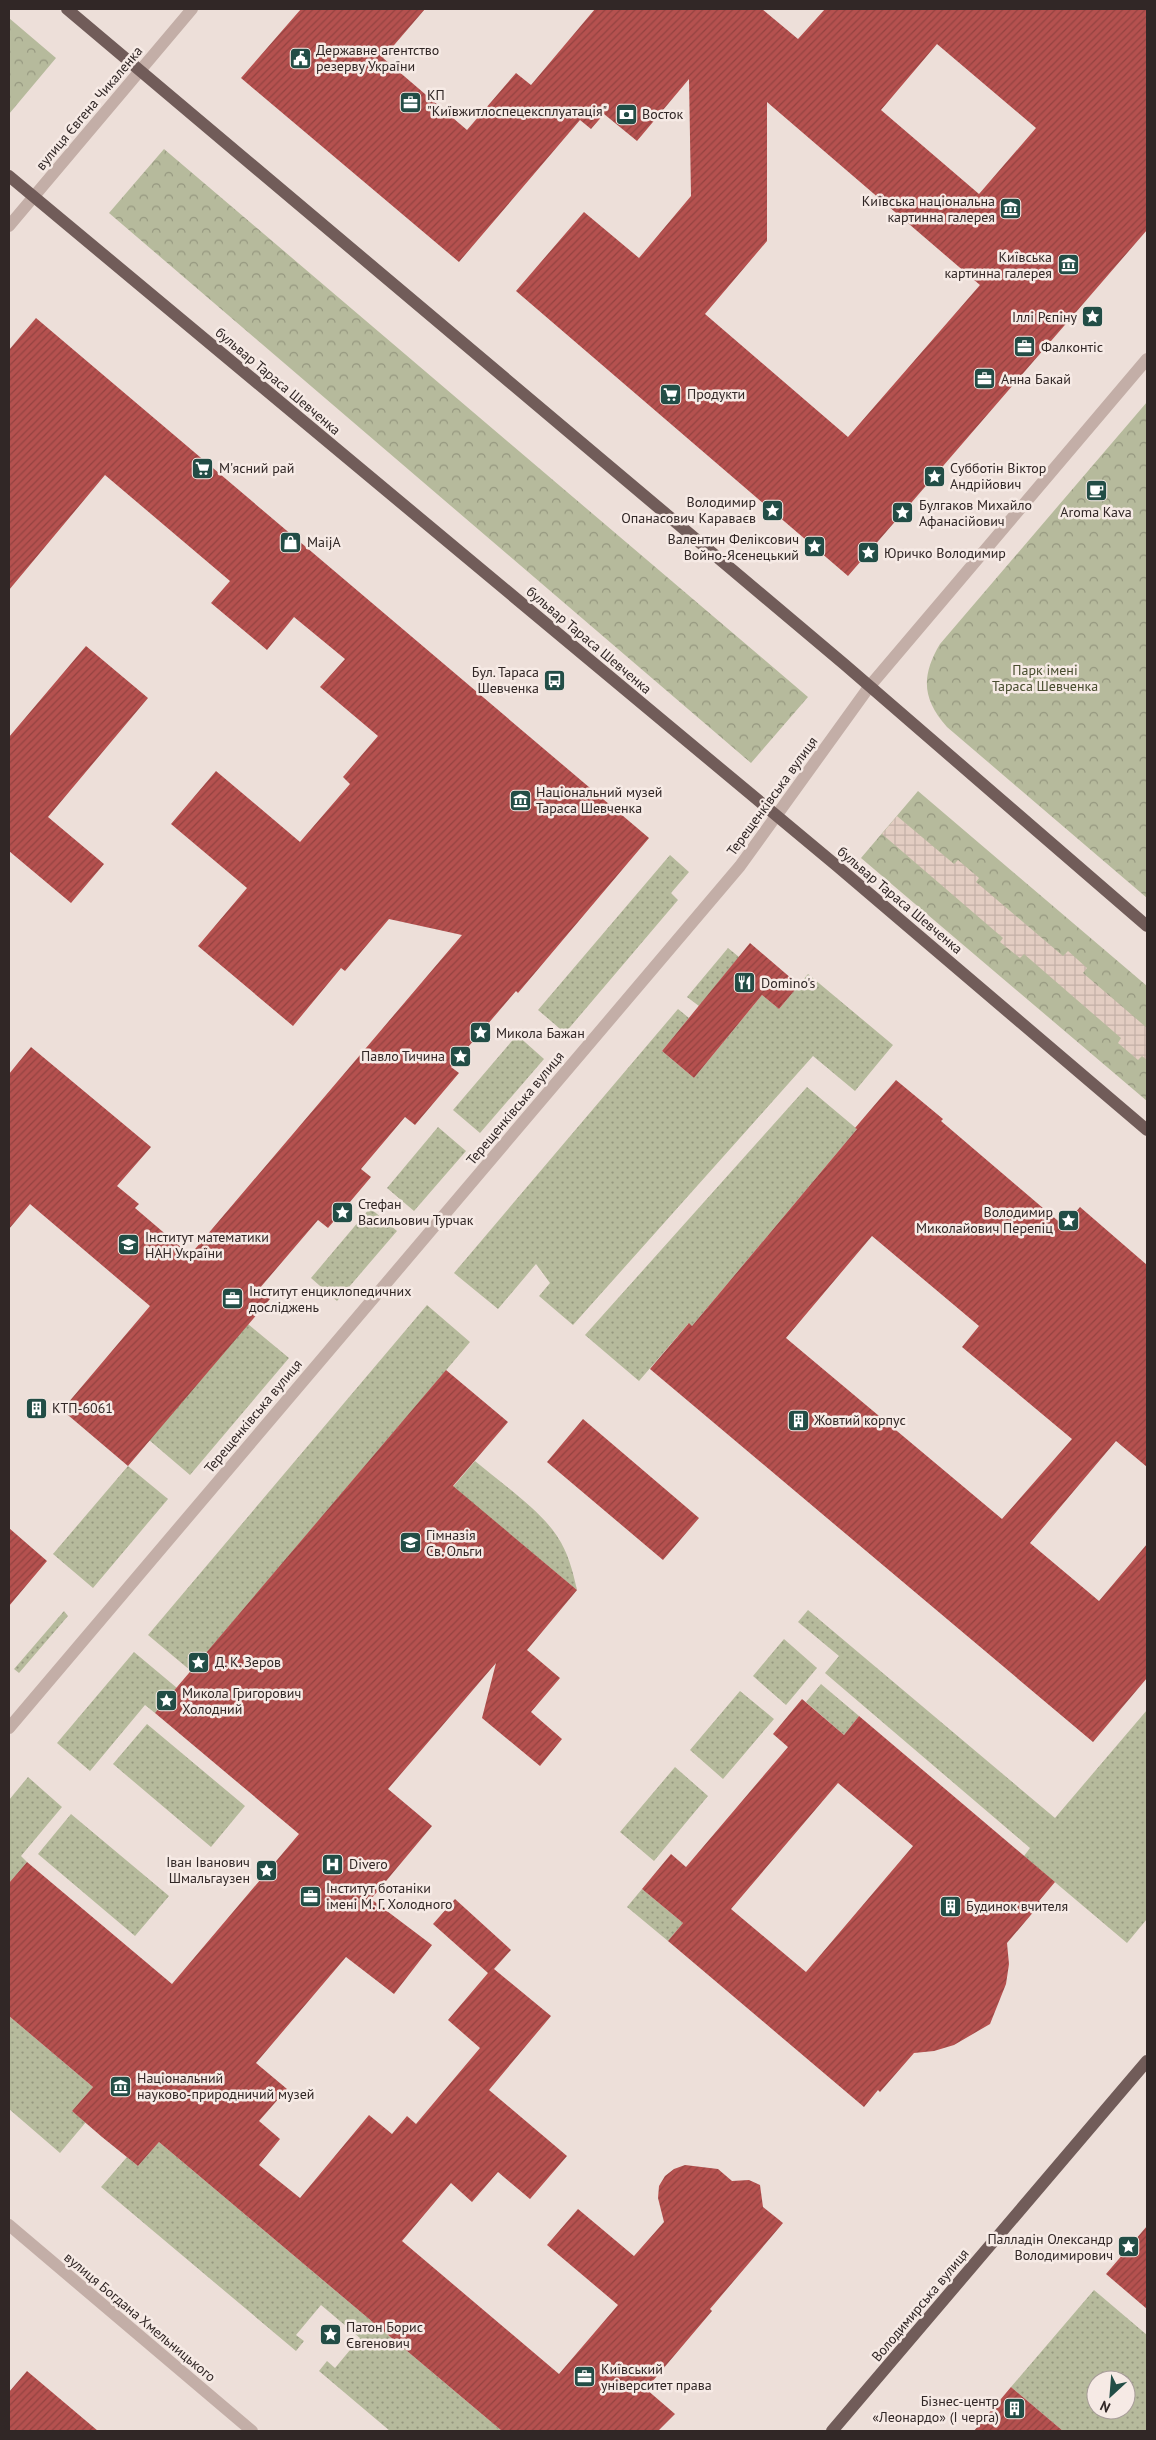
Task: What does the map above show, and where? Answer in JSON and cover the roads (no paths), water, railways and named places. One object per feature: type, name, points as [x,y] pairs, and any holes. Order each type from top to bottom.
[{"type":"main road","points":[[67,9],[869,687],[1147,926]]},
{"type":"main road","name":"бульвар Тараса Шевченка","points":[[9,176],[776,816],[1147,1130]]},
{"type":"main road","name":"Володимирська вулиця","points":[[832,2431],[1147,2061]]},
{"type":"street","name":"вулиця Євгена Чикаленка","points":[[9,226],[192,9]]},
{"type":"street","name":"Терещенківська вулиця","points":[[9,1728],[729,880],[869,687],[1147,359]]},
{"type":"street","name":"вулиця Богдана Хмельницького","points":[[9,2225],[252,2431]]},
{"type":"place","name":"Державне агентство резерву України","points":[[300,58]]},
{"type":"place","name":"КП \"Київжитлоспецексплуатація\"","points":[[411,103]]},
{"type":"place","name":"Восток","points":[[626,114]]},
{"type":"place","name":"Київська національна картинна галерея","points":[[1011,209]]},
{"type":"place","name":"Київська картинна галерея","points":[[1068,265]]},
{"type":"place","name":"Іллі Рєпіну","points":[[1093,317]]},
{"type":"place","name":"Фалконтіс","points":[[1025,347]]},
{"type":"place","name":"Анна Бакай","points":[[985,379]]},
{"type":"place","name":"Продукти","points":[[671,394]]},
{"type":"place","name":"М'ясний рай","points":[[203,468]]},
{"type":"place","name":"Субботін Віктор Андрійович","points":[[934,476]]},
{"type":"place","name":"Aroma Kava","points":[[1096,490]]},
{"type":"place","name":"Володимир Опанасович Караваєв","points":[[772,510]]},
{"type":"place","name":"Булгаков Михайло Афанасійович","points":[[903,513]]},
{"type":"place","name":"MaijA","points":[[291,542]]},
{"type":"place","name":"Валентин Феліксович Войно-Ясенецький","points":[[815,547]]},
{"type":"place","name":"Юричко Володимир","points":[[868,553]]},
{"type":"place","name":"Бул. Тараса Шевченка","points":[[555,680]]},
{"type":"place","name":"Національний музей Тараса Шевченка","points":[[520,800]]},
{"type":"place","name":"Domino's","points":[[745,983]]},
{"type":"place","name":"Микола Бажан","points":[[480,1033]]},
{"type":"place","name":"Павло Тичина","points":[[461,1056]]},
{"type":"place","name":"Стефан Васильович Турчак","points":[[342,1212]]},
{"type":"place","name":"Володимир Миколайович Перепіц","points":[[1069,1220]]},
{"type":"place","name":"Інститут математики НАН України","points":[[129,1245]]},
{"type":"place","name":"Інститут енциклопедичних досліджень","points":[[233,1299]]},
{"type":"place","name":"КТП-6061","points":[[36,1408]]},
{"type":"place","name":"Жовтий корпус","points":[[798,1420]]},
{"type":"place","name":"Гімназія Св. Ольги","points":[[410,1543]]},
{"type":"place","name":"Д. К. Зеров","points":[[199,1662]]},
{"type":"place","name":"Микола Григорович Холодний","points":[[166,1701]]},
{"type":"place","name":"Divero","points":[[333,1864]]},
{"type":"place","name":"Іван Іванович Шмальгаузен","points":[[266,1870]]},
{"type":"place","name":"Інститут ботаніки імені М. Г. Холодного","points":[[310,1896]]},
{"type":"place","name":"Будинок вчителя","points":[[950,1906]]},
{"type":"place","name":"Національний науково-природничий музей","points":[[121,2086]]},
{"type":"place","name":"Палладін Олександр Володимирович","points":[[1129,2247]]},
{"type":"place","name":"Патон Борис Євгенович","points":[[330,2335]]},
{"type":"place","name":"Київський університет права","points":[[585,2377]]},
{"type":"place","name":"Бізнес-центр «Леонардо» (I черга)","points":[[1015,2409]]},
{"type":"park label","name":"Парк імені Тараса Шевченка","points":[[1045,678]]}]
